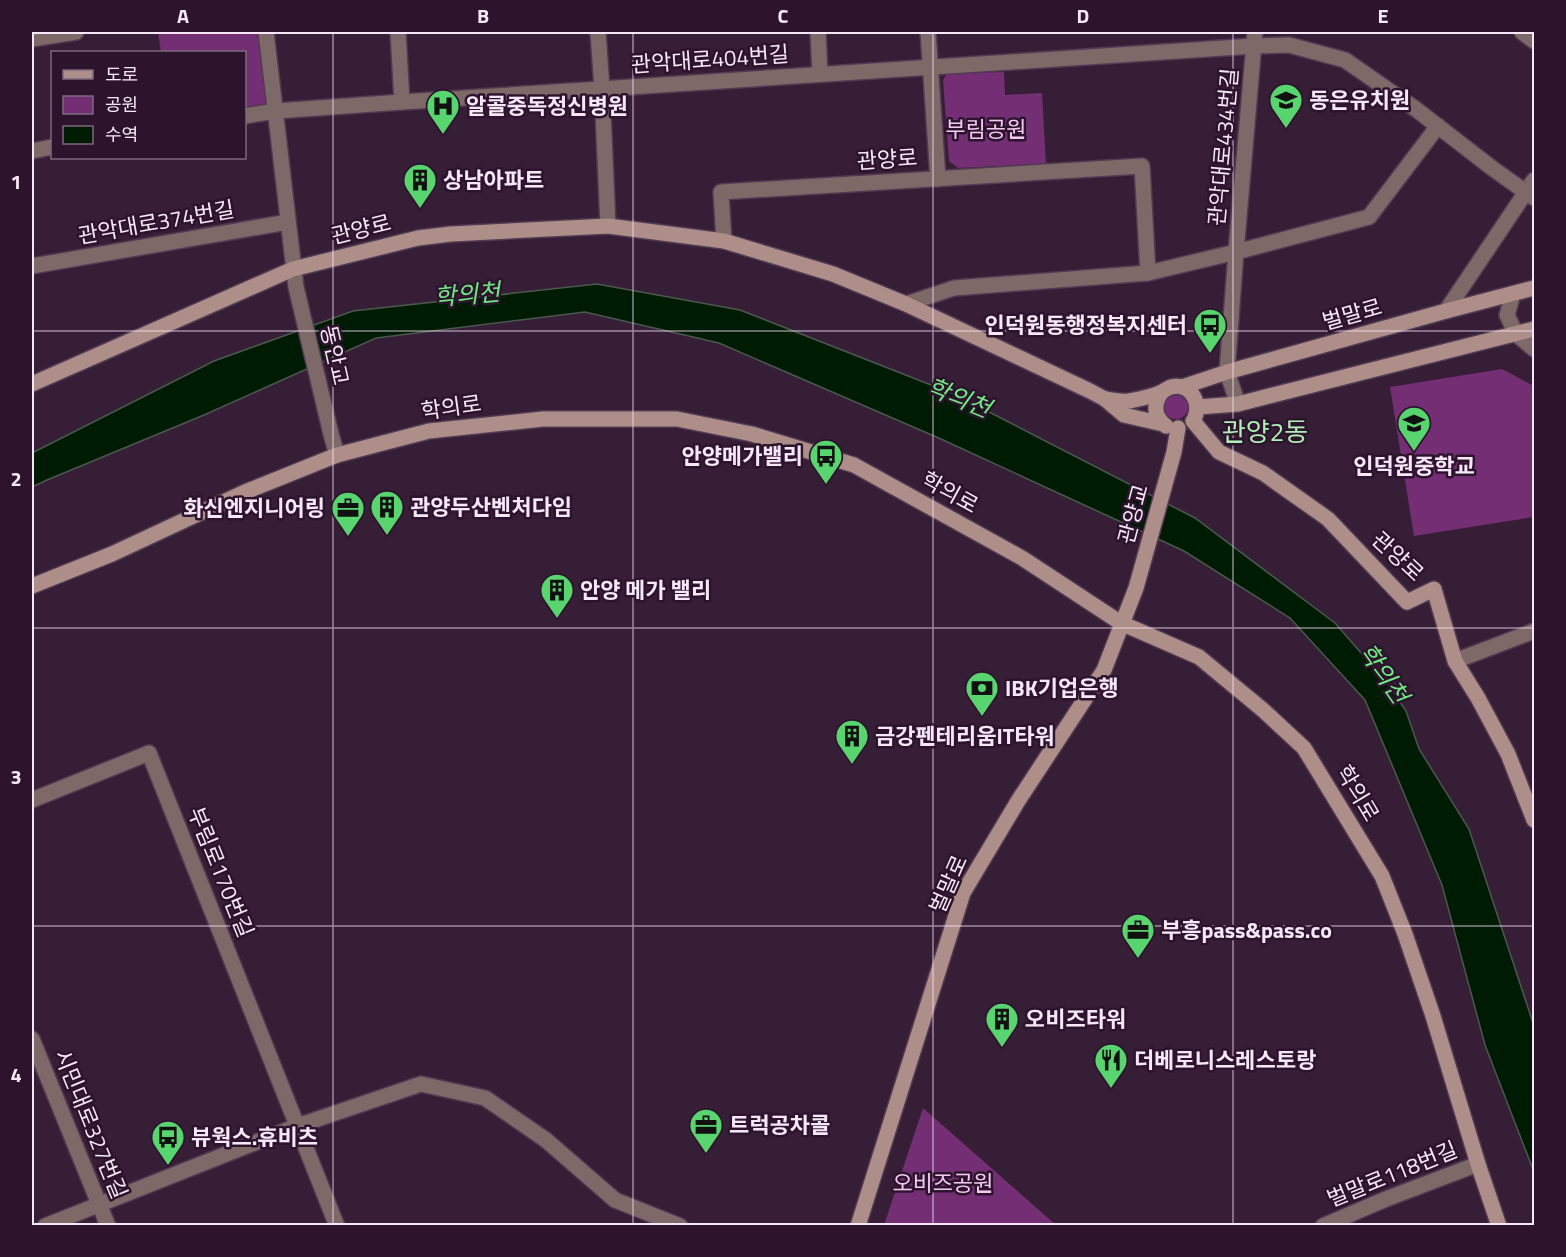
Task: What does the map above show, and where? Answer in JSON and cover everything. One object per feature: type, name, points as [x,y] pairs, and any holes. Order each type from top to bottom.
[{"type":"street","points":[[32,39],[76,32]]},
{"type":"street","name":"동안교","points":[[266,32],[296,287],[337,455]]},
{"type":"street","points":[[398,32],[402,102]]},
{"type":"street","name":"관악대로404번길","points":[[598,32],[608,226]]},
{"type":"street","name":"관악대로404번길","points":[[818,32],[820,74]]},
{"type":"street","points":[[928,32],[938,179]]},
{"type":"street","points":[[1522,32],[1534,41]]},
{"type":"street","name":"관악대로404번길","points":[[602,89],[930,68],[1255,38]]},
{"type":"street","name":"관악대로434번길","points":[[1238,404],[1227,372],[1255,38],[1345,60],[1532,190]]},
{"type":"street","points":[[246,116],[276,111],[602,89]]},
{"type":"street","name":"관악대로434번길","points":[[1236,252],[1369,217],[1438,126]]},
{"type":"street","points":[[32,151],[51,147]]},
{"type":"street","name":"관양로","points":[[724,241],[721,192],[1142,166],[1148,273]]},
{"type":"street","points":[[1446,311],[1532,190]]},
{"type":"street","name":"관악대로374번길","points":[[32,267],[288,222]]},
{"type":"street","name":"관양로","points":[[32,384],[293,269],[418,237],[608,226],[724,241],[832,273],[906,304],[1105,399],[1124,415],[1163,424]]},
{"type":"street","points":[[906,304],[954,288],[1148,273],[1236,252]]},
{"type":"street","name":"벌말로","points":[[1182,387],[1227,372],[1534,288]]},
{"type":"street","points":[[1513,294],[1507,315],[1516,334],[1534,349]]},
{"type":"street","points":[[1195,414],[1534,329]]},
{"type":"street","points":[[1105,399],[1126,402],[1161,393],[1171,387],[1182,387],[1190,391],[1196,399],[1195,414],[1186,426],[1170,428],[1157,417],[1156,400],[1161,393]]},
{"type":"street","name":"관양로","points":[[1195,414],[1219,452],[1263,473],[1328,519],[1407,602],[1434,589],[1455,661],[1508,754],[1534,820]]},
{"type":"street","name":"학의로","points":[[32,586],[112,554],[245,492],[337,455],[429,431],[543,419],[677,419],[752,434],[854,465],[1022,558],[1121,623],[1199,657],[1263,710],[1304,748],[1382,876],[1433,1016],[1499,1226]]},
{"type":"street","name":"관양교","points":[[1136,588],[1174,452],[1178,428]]},
{"type":"street","name":"벌말로","points":[[858,1226],[963,893],[1018,801],[1104,670],[1136,588]]},
{"type":"street","points":[[1455,661],[1534,631]]},
{"type":"street","name":"부림로170번길","points":[[32,800],[149,753],[297,1126]]},
{"type":"street","name":"시민대로327번길","points":[[32,1039],[108,1226]]},
{"type":"street","points":[[45,1226],[297,1126],[421,1084],[485,1098],[546,1140],[615,1200],[680,1226]]},
{"type":"street","points":[[297,1126],[337,1226]]},
{"type":"street","name":"벌말로118번길","points":[[1323,1226],[1478,1164]]},
{"type":"green space","points":[[158,32],[259,32],[267,102],[264,106],[246,110],[246,51],[161,51]]},
{"type":"green space","name":"부림공원","points":[[1004,72],[1005,95],[1042,93],[1046,164],[958,168],[949,161],[943,80],[948,73]]},
{"type":"green space","points":[[1502,369],[1534,386],[1534,517],[1414,536],[1390,387]]},
{"type":"green space","points":[[1176,395],[1184,399],[1188,407],[1184,415],[1176,419],[1168,415],[1164,407],[1168,399]]},
{"type":"green space","name":"오비즈공원","points":[[923,1108],[1056,1225],[884,1225]]},
{"type":"water","name":"학의천","points":[[597,284],[740,310],[954,394],[1195,518],[1335,623],[1388,684],[1406,711],[1419,749],[1469,829],[1534,1026],[1534,1172],[1485,1045],[1442,885],[1365,700],[1290,618],[1184,551],[941,439],[719,343],[585,312],[376,338],[204,415],[32,487],[32,453],[214,361],[353,311]]},
{"type":"place","name":"동은유치원","points":[[1286,129]]},
{"type":"place","name":"알콜중독정신병원","points":[[443,135]]},
{"type":"place","name":"상남아파트","points":[[420,209]]},
{"type":"place","name":"인덕원동행정복지센터","points":[[1210,354]]},
{"type":"place","name":"인덕원중학교","points":[[1414,452]]},
{"type":"place","name":"안양메가밸리","points":[[826,485]]},
{"type":"place","name":"관양두산벤처다임","points":[[387,536]]},
{"type":"place","name":"화신엔지니어링","points":[[348,537]]},
{"type":"place","name":"안양 메가 밸리","points":[[557,619]]},
{"type":"place","name":"IBK기업은행","points":[[982,717]]},
{"type":"place","name":"금강펜테리움IT타워","points":[[852,765]]},
{"type":"place","name":"부흥pass&pass.co","points":[[1138,959]]},
{"type":"place","name":"오비즈타워","points":[[1002,1048]]},
{"type":"place","name":"더베로니스레스토랑","points":[[1111,1089]]},
{"type":"place","name":"트럭공차콜","points":[[706,1154]]},
{"type":"place","name":"뷰웍스.휴비츠","points":[[168,1166]]},
{"type":"district","name":"관양2동","points":[[1265,431]]}]
